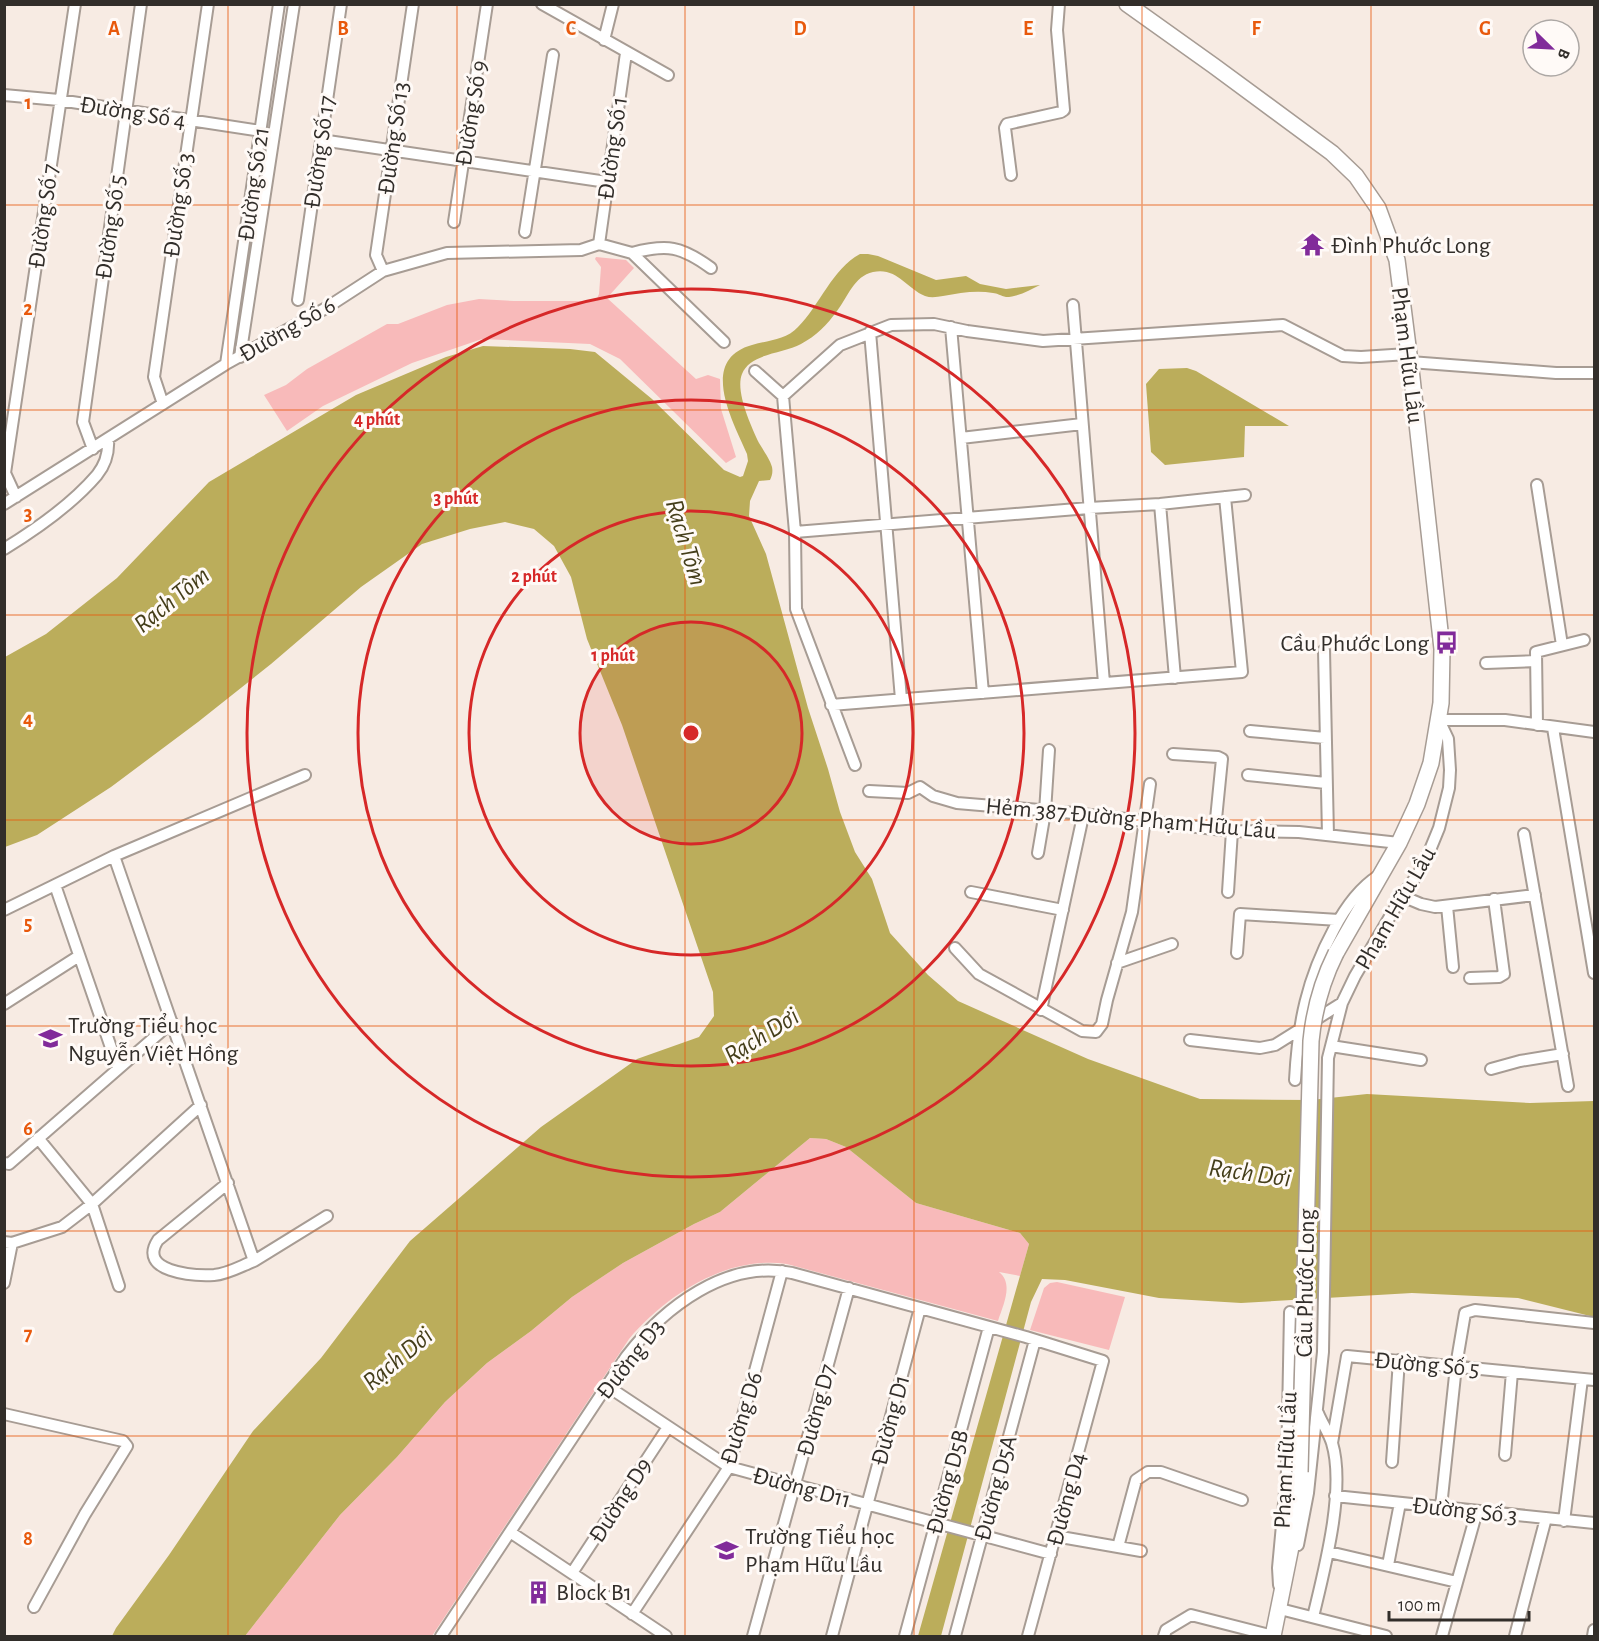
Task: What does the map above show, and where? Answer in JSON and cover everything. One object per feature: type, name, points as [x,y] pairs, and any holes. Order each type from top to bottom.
[{"type":"main road","name":"Phạm Hữu Lầu","points":[[1127,4],[1319,142],[1356,176],[1378,207],[1396,261],[1442,649],[1439,720],[1425,784],[1399,843],[1336,953]]},
{"type":"main road","name":"Cầu Phước Long","points":[[1300,1472],[1311,1041],[1320,991],[1336,953]]},
{"type":"main road","name":"Phạm Hữu Lầu","points":[[1273,1636],[1292,1542],[1300,1472]]},
{"type":"street","name":"Đường Số 7","points":[[16,497],[5,473],[75,4]]},
{"type":"street","name":"Đường Số 5","points":[[93,449],[83,422],[141,4]]},
{"type":"street","name":"Đường Số 3","points":[[163,404],[154,378],[208,4]]},
{"type":"street","name":"Đường Số 21","points":[[226,364],[279,4]]},
{"type":"street","name":"Đường Số 21","points":[[240,357],[294,4]]},
{"type":"street","name":"Đường Số 17","points":[[298,300],[341,4]]},
{"type":"street","name":"Đường Số 13","points":[[383,271],[376,255],[413,4]]},
{"type":"street","name":"Đường Số 9","points":[[454,222],[487,4]]},
{"type":"street","points":[[542,4],[668,75]]},
{"type":"street","points":[[604,40],[613,4]]},
{"type":"street","points":[[1011,175],[1005,128],[1007,124],[1064,110],[1057,30],[1059,4]]},
{"type":"street","name":"Đường Số 1","points":[[599,244],[626,52]]},
{"type":"street","points":[[525,232],[553,56]]},
{"type":"street","name":"Đường Số 4","points":[[4,95],[59,100],[261,131]]},
{"type":"street","points":[[321,140],[608,182]]},
{"type":"street","name":"Đường Số 6","points":[[4,504],[226,364],[326,308],[383,271],[415,260],[447,253],[581,250],[599,244]]},
{"type":"street","points":[[599,244],[632,253],[724,342]]},
{"type":"street","points":[[632,253],[655,247],[674,249],[694,256],[711,268]]},
{"type":"street","points":[[1073,305],[1104,683]]},
{"type":"street","points":[[783,396],[840,345],[891,325],[934,324],[1043,341],[1283,325],[1343,356],[1409,358],[1556,373],[1594,373]]},
{"type":"street","points":[[951,327],[983,693]]},
{"type":"street","points":[[870,333],[901,699]]},
{"type":"street","points":[[755,371],[783,396],[795,532],[796,609],[855,765]]},
{"type":"street","points":[[961,438],[1082,424]]},
{"type":"street","points":[[4,549],[65,504],[92,480],[103,465],[109,448],[108,440]]},
{"type":"street","points":[[1537,485],[1562,645]]},
{"type":"street","points":[[795,532],[1160,504],[1245,495]]},
{"type":"street","points":[[831,705],[1242,672],[1225,497]]},
{"type":"street","points":[[1160,504],[1175,678]]},
{"type":"street","points":[[1536,725],[1536,652],[1584,640]]},
{"type":"street","points":[[1324,650],[1328,835]]},
{"type":"street","points":[[1486,663],[1536,661]]},
{"type":"street","points":[[1439,720],[1505,720],[1594,732]]},
{"type":"street","name":"Phạm Hữu Lầu","points":[[1328,1059],[1342,1004],[1355,976],[1402,896],[1423,867],[1439,828],[1449,788],[1448,739],[1439,720]]},
{"type":"street","points":[[1553,728],[1594,974]]},
{"type":"street","points":[[1250,731],[1325,738]]},
{"type":"street","points":[[1038,853],[1045,812],[1048,750]]},
{"type":"street","points":[[1173,754],[1222,759],[1215,829]]},
{"type":"street","points":[[4,910],[114,856],[306,776]]},
{"type":"street","points":[[1248,776],[1326,783]]},
{"type":"street","points":[[955,948],[979,974],[1082,1031],[1096,1032],[1102,1024],[1132,912],[1147,822],[1150,784]]},
{"type":"street","name":"Hẻm 387 Đường Phạm Hữu Lầu","points":[[869,791],[908,793],[920,787],[933,796],[957,803],[1232,831],[1299,832],[1399,843]]},
{"type":"street","points":[[1041,1010],[1083,816]]},
{"type":"street","points":[[1228,892],[1232,831]]},
{"type":"street","points":[[1524,834],[1568,1086]]},
{"type":"street","points":[[114,856],[254,1261]]},
{"type":"street","name":"Phạm Hữu Lầu","points":[[1295,1080],[1299,1030],[1311,981],[1323,950],[1339,920],[1360,890],[1382,873]]},
{"type":"street","points":[[55,885],[118,1068]]},
{"type":"street","points":[[972,892],[1062,910]]},
{"type":"street","points":[[1402,896],[1435,907],[1535,895]]},
{"type":"street","points":[[1470,978],[1499,977],[1504,974],[1494,899]]},
{"type":"street","points":[[1447,906],[1453,967]]},
{"type":"street","points":[[1237,953],[1240,914],[1339,920]]},
{"type":"street","points":[[1117,963],[1172,944]]},
{"type":"street","points":[[4,1004],[79,956]]},
{"type":"street","points":[[1190,1040],[1260,1048],[1275,1045],[1342,1004]]},
{"type":"street","points":[[4,1163],[9,1164],[172,1022]]},
{"type":"street","points":[[1331,1046],[1421,1060]]},
{"type":"street","points":[[1491,1069],[1520,1060],[1563,1054]]},
{"type":"street","name":"Cầu Phước Long","points":[[1323,1355],[1328,1059]]},
{"type":"street","points":[[4,1283],[8,1243],[62,1227],[92,1204],[201,1105]]},
{"type":"street","points":[[38,1138],[92,1204],[119,1286]]},
{"type":"street","points":[[228,1183],[158,1240],[152,1250],[153,1258],[159,1265],[168,1269],[214,1275],[228,1273],[254,1261],[327,1215]]},
{"type":"street","name":"Đường D3","points":[[441,1636],[644,1333],[688,1298],[716,1283],[740,1274],[765,1270],[782,1271],[1030,1338]]},
{"type":"street","name":"Đường D6","points":[[633,1614],[729,1467],[782,1271]]},
{"type":"street","name":"Đường D7","points":[[753,1636],[849,1288]]},
{"type":"street","name":"Đường D1","points":[[832,1636],[920,1308]]},
{"type":"street","points":[[1441,1507],[1456,1366],[1465,1313],[1471,1310],[1594,1323]]},
{"type":"street","name":"Phạm Hữu Lầu","points":[[1280,1609],[1278,1568],[1286,1482],[1290,1312]]},
{"type":"street","name":"Đường D5B","points":[[905,1636],[994,1328]]},
{"type":"street","name":"Đường D4","points":[[1028,1636],[1103,1361],[1030,1338]]},
{"type":"street","name":"Đường D5A","points":[[955,1636],[1030,1338]]},
{"type":"street","points":[[1289,1358],[1323,1355]]},
{"type":"street","name":"Phạm Hữu Lầu","points":[[1280,1609],[1290,1581],[1303,1523],[1323,1355]]},
{"type":"street","name":"Đường Số 5","points":[[1332,1443],[1347,1356],[1594,1380]]},
{"type":"street","points":[[1392,1462],[1399,1360]]},
{"type":"street","points":[[1505,1455],[1512,1372]]},
{"type":"street","points":[[1564,1521],[1582,1379]]},
{"type":"street","name":"Đường D11","points":[[607,1386],[729,1467],[1051,1554]]},
{"type":"street","points":[[1312,1617],[1329,1551],[1336,1473],[1332,1443],[1317,1412]]},
{"type":"street","points":[[4,1414],[123,1441],[127,1446],[85,1514],[34,1607]]},
{"type":"street","name":"Đường D9","points":[[572,1573],[668,1427]]},
{"type":"street","points":[[1118,1547],[1136,1479],[1148,1473],[1161,1472],[1242,1500]]},
{"type":"street","name":"Đường Số 3","points":[[1335,1497],[1594,1523]]},
{"type":"street","points":[[1388,1565],[1400,1503]]},
{"type":"street","points":[[1442,1636],[1477,1511]]},
{"type":"street","points":[[1515,1636],[1546,1518]]},
{"type":"street","points":[[510,1532],[666,1636]]},
{"type":"street","points":[[1055,1536],[1141,1551]]},
{"type":"street","points":[[1329,1551],[1457,1582]]},
{"type":"street","points":[[1280,1609],[1312,1617],[1356,1633],[1386,1636]]},
{"type":"street","points":[[1164,1636],[1166,1630],[1191,1615],[1273,1636]]},
{"type":"street","points":[[1593,1636],[1594,1630]]},
{"type":"shaded area","points":[[596,257],[626,260],[634,268],[607,298],[696,379],[708,375],[720,379],[721,409],[736,457],[726,463],[620,359],[590,344],[482,339],[412,363],[323,406],[287,431],[264,395],[286,385],[307,369],[387,324],[398,324],[447,305],[479,299],[596,301],[599,294],[601,267]]},
{"type":"shaded area","points":[[810,1138],[826,1139],[846,1147],[916,1203],[1020,1233],[1029,1244],[1020,1276],[999,1272],[1006,1282],[1007,1289],[998,1321],[787,1264],[765,1263],[720,1272],[699,1282],[661,1307],[629,1339],[432,1636],[245,1636],[340,1515],[397,1457],[445,1402],[487,1363],[572,1297],[623,1263],[720,1212]]},
{"type":"shaded area","points":[[1057,1282],[1125,1297],[1109,1350],[1030,1330],[1044,1288],[1050,1283]]},
{"type":"water","points":[[860,254],[878,256],[936,280],[966,276],[980,284],[1006,289],[1040,285],[1010,297],[995,293],[968,292],[930,297],[918,292],[895,275],[881,271],[866,274],[856,282],[833,316],[816,334],[794,347],[752,362],[746,367],[740,381],[742,399],[752,427],[772,467],[770,480],[759,481],[750,501],[749,516],[766,554],[808,708],[840,812],[855,852],[872,879],[890,933],[928,975],[958,1001],[1088,1059],[1200,1099],[1311,1100],[1367,1094],[1530,1103],[1594,1101],[1594,1317],[1518,1298],[1412,1293],[1241,1303],[1159,1298],[1065,1280],[1042,1279],[1031,1302],[941,1636],[918,1636],[1029,1244],[1020,1233],[916,1203],[846,1147],[826,1139],[810,1138],[720,1212],[623,1263],[572,1297],[487,1363],[445,1402],[397,1457],[340,1515],[245,1636],[112,1636],[253,1431],[321,1358],[410,1241],[541,1127],[637,1059],[699,1037],[714,1016],[713,992],[622,725],[587,639],[571,577],[554,546],[534,529],[505,522],[470,529],[422,544],[361,587],[271,664],[111,787],[37,835],[5,847],[5,657],[46,634],[117,578],[209,482],[356,395],[446,357],[483,346],[595,352],[652,399],[724,470],[740,477],[743,476],[748,461],[747,454],[734,425],[724,393],[723,377],[726,364],[736,353],[752,345],[783,337],[793,331],[806,318],[834,278]]},
{"type":"water","points":[[1187,368],[1196,371],[1289,426],[1245,426],[1244,457],[1165,465],[1151,452],[1146,384],[1159,369]]},
{"type":"place","name":"Đình Phước Long","points":[[1313,245]]},
{"type":"place","name":"Cầu Phước Long","points":[[1447,643]]},
{"type":"place","name":"Trường Tiểu học Nguyễn Việt Hồng","points":[[50,1039]]},
{"type":"place","name":"Trường Tiểu học Phạm Hữu Lầu","points":[[727,1550]]},
{"type":"place","name":"Block B1","points":[[538,1592]]},
{"type":"water label","name":"Rạch Tôm","points":[[687,542]]},
{"type":"water label","name":"Rạch Tôm","points":[[171,599]]},
{"type":"water label","name":"Rạch Dơi","points":[[761,1035]]},
{"type":"water label","name":"Rạch Dơi","points":[[1250,1172]]},
{"type":"water label","name":"Rạch Dơi","points":[[397,1358]]}]
